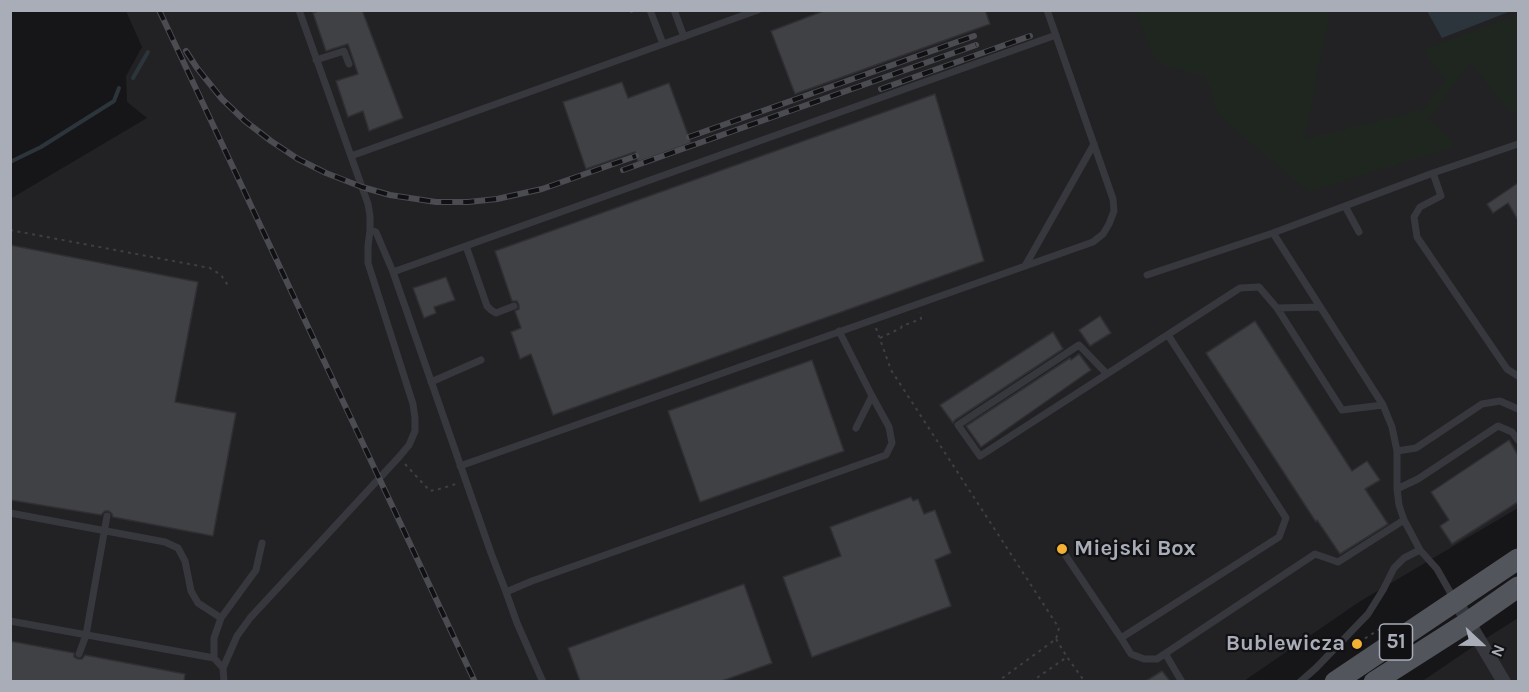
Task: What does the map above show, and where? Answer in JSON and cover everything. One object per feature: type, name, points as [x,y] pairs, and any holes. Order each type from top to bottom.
[{"type":"main road","name":"51","points":[[1335,681],[1518,559]]},
{"type":"main road","name":"51","points":[[1374,681],[1468,622],[1518,587]]},
{"type":"street","points":[[1456,601],[1504,681]]},
{"type":"lane","points":[[224,681],[223,668],[237,636],[250,618],[399,457],[409,445],[415,431],[416,418],[413,404],[368,262],[370,216],[368,204],[299,10]]},
{"type":"lane","points":[[650,10],[663,44]]},
{"type":"lane","points":[[674,10],[684,37]]},
{"type":"lane","points":[[351,156],[758,10]]},
{"type":"lane","points":[[460,466],[1093,242],[1103,234],[1109,224],[1114,211],[1113,199],[1047,10]]},
{"type":"lane","points":[[393,272],[1056,36]]},
{"type":"lane","points":[[316,60],[344,51],[349,64]]},
{"type":"lane","points":[[1025,266],[1094,144]]},
{"type":"lane","points":[[1147,275],[1273,233],[1518,144]]},
{"type":"lane","points":[[1433,173],[1441,196],[1420,207],[1414,217],[1417,237],[1507,369],[1518,376]]},
{"type":"lane","points":[[1345,206],[1359,232]]},
{"type":"lane","points":[[370,230],[376,232],[393,272],[517,623],[543,681]]},
{"type":"lane","points":[[1273,233],[1383,405],[1392,427],[1397,451],[1397,489],[1404,520],[1420,550],[1437,569],[1456,601]]},
{"type":"lane","points":[[466,246],[487,306],[496,313],[514,306]]},
{"type":"lane","points":[[1107,374],[1079,345],[958,425],[980,456],[1168,335],[1240,288],[1259,287],[1277,308],[1342,410],[1383,405]]},
{"type":"lane","points":[[1277,308],[1320,308]]},
{"type":"lane","points":[[506,592],[886,455],[892,443],[889,427],[839,331]]},
{"type":"lane","points":[[1121,638],[1279,537],[1286,518],[1168,335]]},
{"type":"lane","points":[[431,382],[481,360]]},
{"type":"lane","points":[[856,428],[872,396]]},
{"type":"lane","points":[[1397,451],[1416,448],[1482,404],[1500,401],[1518,409]]},
{"type":"lane","points":[[1397,489],[1418,479],[1498,426],[1512,432],[1518,440]]},
{"type":"lane","points":[[10,513],[165,542],[178,548],[185,561],[191,591],[198,603],[221,618]]},
{"type":"lane","points":[[79,654],[86,635],[107,516]]},
{"type":"lane","points":[[1066,556],[1131,654],[1144,659],[1157,659],[1315,554],[1338,562],[1404,520]]},
{"type":"lane","points":[[223,668],[214,657],[214,638],[221,618],[256,570],[262,543]]},
{"type":"lane","points":[[1300,681],[1316,668],[1368,614],[1394,568],[1404,558],[1420,550]]},
{"type":"lane","points":[[10,621],[214,657]]},
{"type":"lane","points":[[1166,655],[1182,681]]},
{"type":"path","points":[[631,10],[633,17]]},
{"type":"path","points":[[10,230],[210,268],[221,275],[229,287]]},
{"type":"path","points":[[880,338],[921,319],[919,312],[922,310]]},
{"type":"path","points":[[875,325],[891,370],[1059,628],[1056,639],[997,681]]},
{"type":"path","points":[[406,464],[430,490],[459,483]]},
{"type":"path","points":[[1363,644],[1361,641],[1383,627],[1388,621]]},
{"type":"path","points":[[1056,639],[1085,681]]},
{"type":"path","points":[[1031,681],[1067,657]]},
{"type":"shaded area","points":[[126,11],[1518,11],[1518,508],[1359,602],[1244,681],[11,681],[10,199],[147,118],[127,102],[126,76],[142,47]]},
{"type":"shaded area","points":[[1136,11],[1330,11],[1305,139],[1424,109],[1445,80],[1423,50],[1518,15],[1518,110],[1511,114],[1470,62],[1429,119],[1456,146],[1309,192],[1219,116],[1206,77],[1165,66],[1152,53]]},
{"type":"shaded area","points":[[1427,11],[1511,11],[1442,38]]},
{"type":"shaded area","points":[[1518,618],[1518,681],[1421,682],[1480,642]]},
{"type":"building","points":[[321,10],[362,10],[403,118],[369,131],[363,111],[348,117],[336,81],[358,74],[348,44],[326,51],[313,13]]},
{"type":"building","points":[[826,10],[985,10],[990,24],[795,94],[771,31]]},
{"type":"building","points":[[622,82],[628,98],[669,83],[691,143],[638,162],[635,152],[586,169],[563,102]]},
{"type":"building","points":[[935,94],[984,261],[553,415],[531,354],[520,359],[511,332],[521,328],[515,311],[519,309],[519,305],[517,301],[512,301],[495,251]]},
{"type":"building","points":[[1518,183],[1518,220],[1508,203],[1493,213],[1487,204]]},
{"type":"building","points":[[10,245],[198,282],[175,402],[236,413],[213,536],[113,517],[109,511],[101,515],[10,500]]},
{"type":"building","points":[[446,277],[455,300],[434,307],[436,313],[424,318],[413,288]]},
{"type":"building","points":[[1100,316],[1111,333],[1090,346],[1079,330]]},
{"type":"building","points":[[1255,321],[1352,471],[1367,461],[1380,480],[1365,489],[1388,524],[1340,554],[1317,520],[1316,522],[1206,353]]},
{"type":"building","points":[[1053,332],[1063,349],[953,423],[940,405]]},
{"type":"building","points":[[1079,354],[1091,370],[981,447],[966,426]]},
{"type":"building","points":[[812,360],[844,451],[700,502],[668,411]]},
{"type":"building","points":[[1509,440],[1518,455],[1518,502],[1452,544],[1440,526],[1449,520],[1431,492]]},
{"type":"building","points":[[911,497],[913,501],[918,499],[924,514],[935,510],[951,553],[935,560],[951,606],[812,657],[783,577],[841,556],[830,527]]},
{"type":"building","points":[[744,584],[772,663],[722,681],[580,681],[568,648]]},
{"type":"building","points":[[10,641],[74,653],[74,657],[78,659],[82,659],[85,655],[185,674],[184,681],[10,681]]},
{"type":"building","points":[[1162,671],[1170,681],[1146,681]]},
{"type":"waterway","points":[[133,78],[148,52]]},
{"type":"waterway","points":[[10,162],[41,147],[114,101],[119,88]]},
{"type":"railway","points":[[159,10],[475,682]]},
{"type":"railway","points":[[689,137],[974,36]]},
{"type":"railway","points":[[881,89],[1030,36]]},
{"type":"railway","points":[[623,170],[976,45]]},
{"type":"railway","points":[[186,51],[222,99],[271,141],[298,159],[326,173],[390,195],[436,202],[497,199],[542,189],[636,156]]},
{"type":"place","name":"Miejski Box","points":[[1062,549]]},
{"type":"place","name":"Bublewicza","points":[[1357,644]]}]
